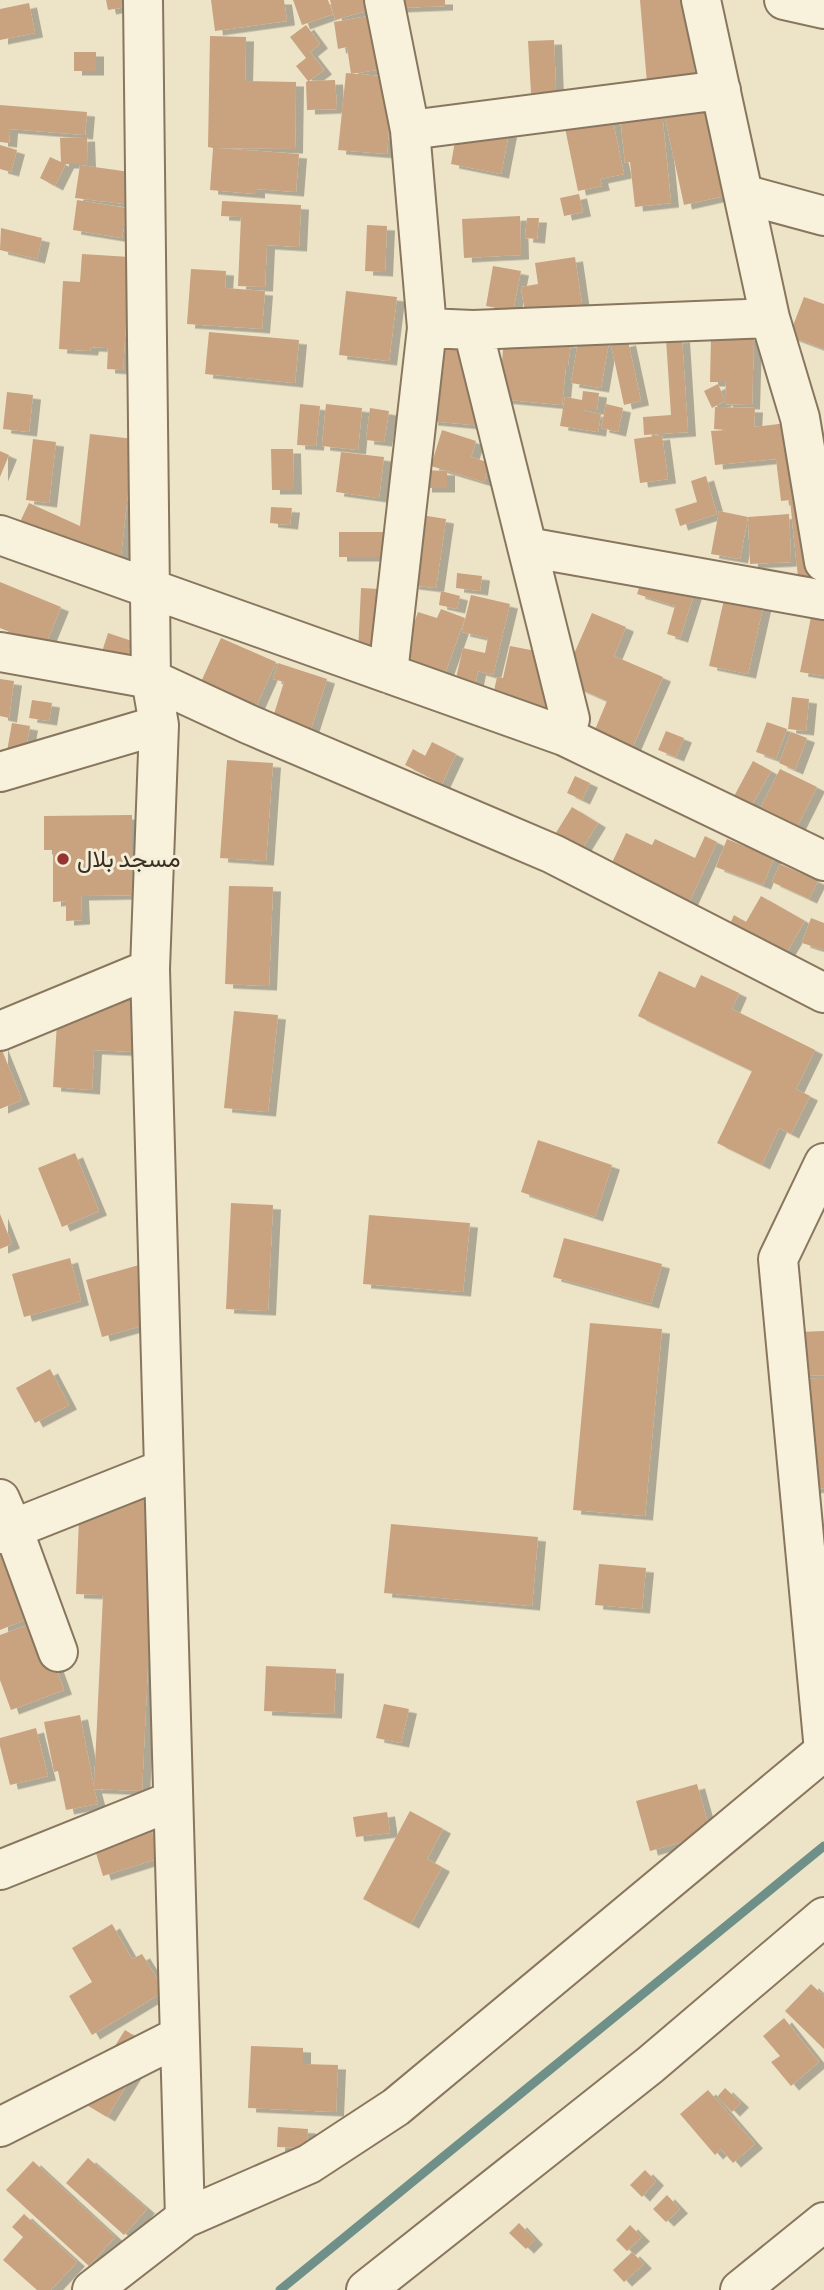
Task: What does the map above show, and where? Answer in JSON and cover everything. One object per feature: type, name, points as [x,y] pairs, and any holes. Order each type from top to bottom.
[{"type":"street","points":[[143,0],[151,679],[159,725],[150,969],[185,2218]]},
{"type":"street","points":[[384,0],[410,130],[427,328],[388,673]]},
{"type":"street","points":[[701,0],[770,318],[812,422],[824,562]]},
{"type":"street","points":[[784,0],[824,9]]},
{"type":"street","points":[[410,130],[721,90]]},
{"type":"street","points":[[743,194],[824,216]]},
{"type":"street","points":[[427,328],[472,330],[770,318]]},
{"type":"street","points":[[472,330],[570,719],[564,736]]},
{"type":"street","points":[[0,535],[564,736],[824,861]]},
{"type":"street","points":[[527,547],[824,600]]},
{"type":"street","points":[[0,652],[151,679],[248,724],[553,854],[824,993]]},
{"type":"street","points":[[0,772],[159,725]]},
{"type":"street","points":[[0,1031],[150,969]]},
{"type":"street","points":[[92,2290],[185,2218],[309,2164],[396,2107],[824,1751],[778,1259],[824,1163]]},
{"type":"street","points":[[58,1652],[4,1521],[163,1469]]},
{"type":"street","points":[[0,1870],[172,1801]]},
{"type":"street","points":[[366,2290],[650,2065],[824,1917]]},
{"type":"street","points":[[0,2127],[178,2037]]},
{"type":"street","points":[[740,2290],[824,2222]]},
{"type":"building","points":[[106,0],[131,0],[132,6],[108,10]]},
{"type":"building","points":[[211,0],[284,0],[287,21],[215,31]]},
{"type":"building","points":[[293,0],[328,0],[333,14],[302,25]]},
{"type":"building","points":[[330,0],[370,0],[373,9],[335,20]]},
{"type":"building","points":[[397,0],[445,0],[445,6],[397,8]]},
{"type":"building","points":[[640,0],[688,0],[695,78],[647,83]]},
{"type":"building","points":[[29,3],[35,33],[0,40],[0,9]]},
{"type":"building","points":[[375,15],[383,69],[351,74],[347,47],[338,49],[334,22]]},
{"type":"building","points":[[306,25],[320,44],[310,52],[324,70],[309,81],[335,80],[337,109],[307,110],[308,81],[296,66],[306,58],[290,37]]},
{"type":"building","points":[[210,36],[246,37],[245,81],[296,82],[295,149],[216,148],[299,154],[296,192],[257,189],[257,194],[210,190],[213,148],[208,147]]},
{"type":"building","points":[[554,40],[556,92],[531,93],[528,41]]},
{"type":"building","points":[[74,52],[96,52],[96,71],[74,71]]},
{"type":"building","points":[[346,73],[393,77],[387,154],[338,150]]},
{"type":"building","points":[[713,102],[733,194],[684,205],[664,113]]},
{"type":"building","points":[[0,105],[87,112],[85,135],[10,129],[9,143],[0,142]]},
{"type":"building","points":[[662,112],[671,203],[635,207],[630,162],[625,163],[620,116]]},
{"type":"building","points":[[612,117],[624,174],[600,179],[602,186],[578,191],[565,128]]},
{"type":"building","points":[[458,124],[509,133],[501,174],[451,164]]},
{"type":"building","points":[[87,137],[88,164],[66,164],[55,186],[40,178],[50,157],[61,162],[60,138]]},
{"type":"building","points":[[0,145],[17,150],[11,172],[0,169]]},
{"type":"building","points":[[80,165],[130,172],[125,204],[75,198]]},
{"type":"building","points":[[579,194],[583,212],[564,216],[560,198]]},
{"type":"building","points":[[77,200],[127,208],[122,238],[73,230]]},
{"type":"building","points":[[222,201],[301,205],[299,247],[267,245],[265,287],[238,286],[241,217],[221,216]]},
{"type":"building","points":[[520,216],[521,255],[464,258],[462,219]]},
{"type":"building","points":[[527,218],[539,218],[537,239],[525,238]]},
{"type":"building","points":[[367,225],[387,226],[385,272],[365,271]]},
{"type":"building","points":[[1,228],[42,238],[37,259],[0,250]]},
{"type":"building","points":[[82,254],[130,257],[123,370],[107,369],[108,348],[91,347],[90,351],[59,349],[63,281],[80,282]]},
{"type":"building","points":[[575,257],[582,305],[525,313],[521,287],[538,284],[535,263]]},
{"type":"building","points":[[493,266],[521,271],[513,311],[486,306]]},
{"type":"building","points":[[191,269],[226,271],[225,288],[265,291],[262,329],[187,324]]},
{"type":"building","points":[[346,291],[397,297],[389,361],[339,355]]},
{"type":"building","points":[[804,297],[824,304],[824,349],[789,336]]},
{"type":"building","points":[[209,332],[299,340],[295,383],[205,374]]},
{"type":"building","points":[[711,336],[754,336],[752,405],[725,404],[725,401],[712,408],[704,391],[718,384],[725,400],[726,382],[710,382]]},
{"type":"building","points":[[504,337],[571,343],[562,405],[499,399]]},
{"type":"building","points":[[579,337],[609,342],[601,388],[571,383]]},
{"type":"building","points":[[682,338],[688,432],[644,435],[643,417],[671,415],[666,339]]},
{"type":"building","points":[[439,339],[463,341],[484,426],[430,421]]},
{"type":"building","points":[[628,341],[641,401],[624,405],[611,345]]},
{"type":"building","points":[[583,391],[599,393],[597,410],[582,410],[601,414],[598,432],[560,426],[565,397],[582,400]]},
{"type":"building","points":[[7,392],[33,395],[29,432],[3,429]]},
{"type":"building","points":[[300,404],[320,406],[316,446],[297,445]]},
{"type":"building","points":[[326,404],[362,408],[358,450],[322,446]]},
{"type":"building","points":[[606,404],[623,408],[618,432],[601,428]]},
{"type":"building","points":[[715,407],[755,408],[754,427],[803,421],[819,575],[798,577],[790,500],[781,501],[776,459],[715,465],[711,431],[727,430],[714,429]]},
{"type":"building","points":[[370,408],[389,411],[384,442],[366,440]]},
{"type":"building","points":[[442,430],[476,441],[471,457],[490,463],[484,482],[431,466]]},
{"type":"building","points":[[90,434],[134,439],[119,573],[18,526],[29,503],[80,526]]},
{"type":"building","points":[[662,435],[668,479],[640,483],[634,439]]},
{"type":"building","points":[[33,439],[56,442],[49,503],[26,500]]},
{"type":"building","points":[[271,449],[293,449],[294,490],[272,490]]},
{"type":"building","points":[[0,451],[9,455],[0,477]]},
{"type":"building","points":[[341,452],[384,457],[379,498],[336,492]]},
{"type":"building","points":[[424,470],[447,471],[447,488],[424,488]]},
{"type":"building","points":[[706,476],[717,514],[680,526],[675,509],[697,502],[691,481]]},
{"type":"building","points":[[271,507],[292,508],[290,525],[270,523]]},
{"type":"building","points":[[719,511],[748,517],[740,559],[711,554]]},
{"type":"building","points":[[789,514],[791,562],[750,564],[748,517]]},
{"type":"building","points":[[421,515],[446,519],[436,588],[411,585]]},
{"type":"building","points":[[339,532],[386,532],[385,557],[339,557]]},
{"type":"building","points":[[644,572],[696,588],[680,638],[667,634],[675,606],[637,594]]},
{"type":"building","points":[[457,573],[482,576],[480,591],[456,588]]},
{"type":"building","points":[[0,582],[61,607],[45,646],[0,628]]},
{"type":"building","points":[[361,588],[379,589],[377,654],[358,653]]},
{"type":"building","points":[[441,591],[460,596],[457,609],[439,605]]},
{"type":"building","points":[[471,595],[510,604],[493,675],[478,671],[473,696],[453,691],[463,648],[485,653],[488,638],[462,632]]},
{"type":"building","points":[[725,595],[764,603],[748,674],[709,666]]},
{"type":"building","points":[[441,609],[465,618],[440,688],[397,672],[418,612],[437,618]]},
{"type":"building","points":[[592,613],[626,627],[614,656],[663,677],[627,760],[589,744],[607,701],[562,681]]},
{"type":"building","points":[[811,617],[824,619],[824,676],[800,672]]},
{"type":"building","points":[[108,633],[132,641],[125,663],[101,655]]},
{"type":"building","points":[[221,638],[276,662],[255,709],[200,684]]},
{"type":"building","points":[[510,646],[562,656],[550,717],[491,705],[497,677],[503,678]]},
{"type":"building","points":[[278,663],[327,679],[311,729],[273,717],[284,682],[273,679]]},
{"type":"building","points":[[0,679],[14,681],[9,718],[0,716]]},
{"type":"building","points":[[792,697],[809,699],[806,731],[788,729]]},
{"type":"building","points":[[32,700],[52,703],[49,721],[29,718]]},
{"type":"building","points":[[767,722],[787,729],[776,759],[756,752]]},
{"type":"building","points":[[12,723],[30,726],[25,754],[7,751]]},
{"type":"building","points":[[666,731],[684,738],[676,757],[658,750]]},
{"type":"building","points":[[791,732],[807,738],[795,770],[779,763]]},
{"type":"building","points":[[432,742],[456,754],[442,784],[405,765],[413,749],[425,756]]},
{"type":"building","points":[[227,760],[273,763],[266,861],[220,858]]},
{"type":"building","points":[[753,761],[771,771],[749,810],[732,800]]},
{"type":"building","points":[[780,769],[817,787],[796,829],[759,811]]},
{"type":"building","points":[[575,776],[590,783],[582,800],[567,793]]},
{"type":"building","points":[[572,807],[598,823],[575,860],[549,844]]},
{"type":"building","points":[[132,815],[132,895],[81,896],[82,920],[66,921],[66,901],[53,902],[53,850],[44,850],[44,816]]},
{"type":"building","points":[[626,833],[652,845],[655,839],[695,858],[705,836],[717,842],[688,905],[609,869]]},
{"type":"building","points":[[727,839],[774,858],[763,885],[716,867]]},
{"type":"building","points":[[780,864],[818,881],[809,899],[772,882]]},
{"type":"building","points":[[229,886],[273,887],[269,986],[225,984]]},
{"type":"building","points":[[761,896],[805,921],[785,955],[730,924],[734,915],[746,922]]},
{"type":"building","points":[[811,918],[824,923],[824,950],[802,943]]},
{"type":"building","points":[[659,971],[695,988],[701,975],[739,993],[732,1009],[815,1050],[796,1089],[810,1096],[791,1134],[779,1128],[762,1165],[717,1143],[752,1071],[638,1016]]},
{"type":"building","points":[[59,991],[140,995],[137,1052],[94,1050],[92,1090],[53,1087]]},
{"type":"building","points":[[234,1011],[278,1015],[268,1112],[224,1108]]},
{"type":"building","points":[[0,1045],[22,1100],[0,1109]]},
{"type":"building","points":[[538,1140],[612,1165],[595,1217],[521,1192]]},
{"type":"building","points":[[75,1153],[99,1211],[62,1227],[38,1168]]},
{"type":"building","points":[[231,1203],[273,1205],[268,1311],[226,1309]]},
{"type":"building","points":[[0,1214],[12,1244],[0,1249]]},
{"type":"building","points":[[369,1215],[470,1223],[463,1292],[363,1284]]},
{"type":"building","points":[[564,1238],[662,1264],[651,1304],[553,1277]]},
{"type":"building","points":[[70,1258],[81,1301],[24,1317],[12,1274]]},
{"type":"building","points":[[139,1265],[155,1322],[102,1337],[86,1280]]},
{"type":"building","points":[[590,1323],[662,1329],[645,1516],[573,1510]]},
{"type":"building","points":[[824,1331],[824,1375],[801,1376],[799,1332]]},
{"type":"building","points":[[50,1369],[69,1405],[35,1423],[16,1388]]},
{"type":"building","points":[[824,1378],[824,1488],[808,1489],[802,1379]]},
{"type":"building","points":[[80,1492],[156,1495],[142,1791],[94,1789],[98,1804],[66,1810],[58,1771],[54,1772],[44,1722],[80,1715],[94,1787],[103,1595],[76,1594]]},
{"type":"building","points":[[391,1524],[538,1537],[532,1606],[384,1593]]},
{"type":"building","points":[[0,1539],[32,1617],[0,1630]]},
{"type":"building","points":[[599,1564],[646,1568],[642,1609],[595,1605]]},
{"type":"building","points":[[39,1621],[64,1690],[11,1710],[0,1680],[0,1635]]},
{"type":"building","points":[[266,1666],[336,1669],[334,1714],[264,1711]]},
{"type":"building","points":[[384,1704],[409,1709],[401,1743],[376,1738]]},
{"type":"building","points":[[36,1728],[48,1776],[10,1785],[0,1738]]},
{"type":"building","points":[[697,1784],[711,1834],[650,1851],[636,1801]]},
{"type":"building","points":[[410,1811],[443,1829],[427,1859],[442,1867],[411,1924],[363,1899]]},
{"type":"building","points":[[387,1812],[390,1833],[356,1837],[353,1817]]},
{"type":"building","points":[[149,1822],[160,1858],[103,1876],[92,1840]]},
{"type":"building","points":[[112,1924],[132,1959],[142,1954],[165,1991],[92,2035],[69,1996],[92,1982],[72,1948]]},
{"type":"building","points":[[811,1984],[824,1996],[824,2049],[785,2011]]},
{"type":"building","points":[[784,2018],[819,2062],[791,2086],[771,2062],[780,2056],[763,2036]]},
{"type":"building","points":[[125,2030],[151,2046],[107,2117],[80,2101]]},
{"type":"building","points":[[251,2046],[303,2048],[303,2064],[338,2065],[336,2112],[248,2108]]},
{"type":"building","points":[[725,2088],[741,2103],[732,2112],[717,2097]]},
{"type":"building","points":[[708,2090],[755,2144],[733,2163],[721,2149],[715,2155],[680,2114]]},
{"type":"building","points":[[278,2127],[308,2129],[307,2148],[277,2147]]},
{"type":"building","points":[[88,2158],[147,2209],[124,2235],[66,2183]]},
{"type":"building","points":[[33,2161],[115,2237],[89,2266],[6,2190]]},
{"type":"building","points":[[645,2170],[656,2181],[642,2197],[630,2185]]},
{"type":"building","points":[[667,2195],[680,2209],[666,2222],[653,2209]]},
{"type":"building","points":[[24,2214],[77,2262],[51,2290],[37,2290],[3,2260],[23,2237],[12,2227]]},
{"type":"building","points":[[519,2223],[535,2240],[526,2249],[509,2233]]},
{"type":"building","points":[[630,2225],[642,2237],[627,2251],[616,2240]]},
{"type":"building","points":[[632,2252],[644,2264],[624,2282],[613,2270]]},
{"type":"waterway","points":[[280,2290],[824,1846]]},
{"type":"place","name":"مسجد بلال","points":[[63,859]]}]
